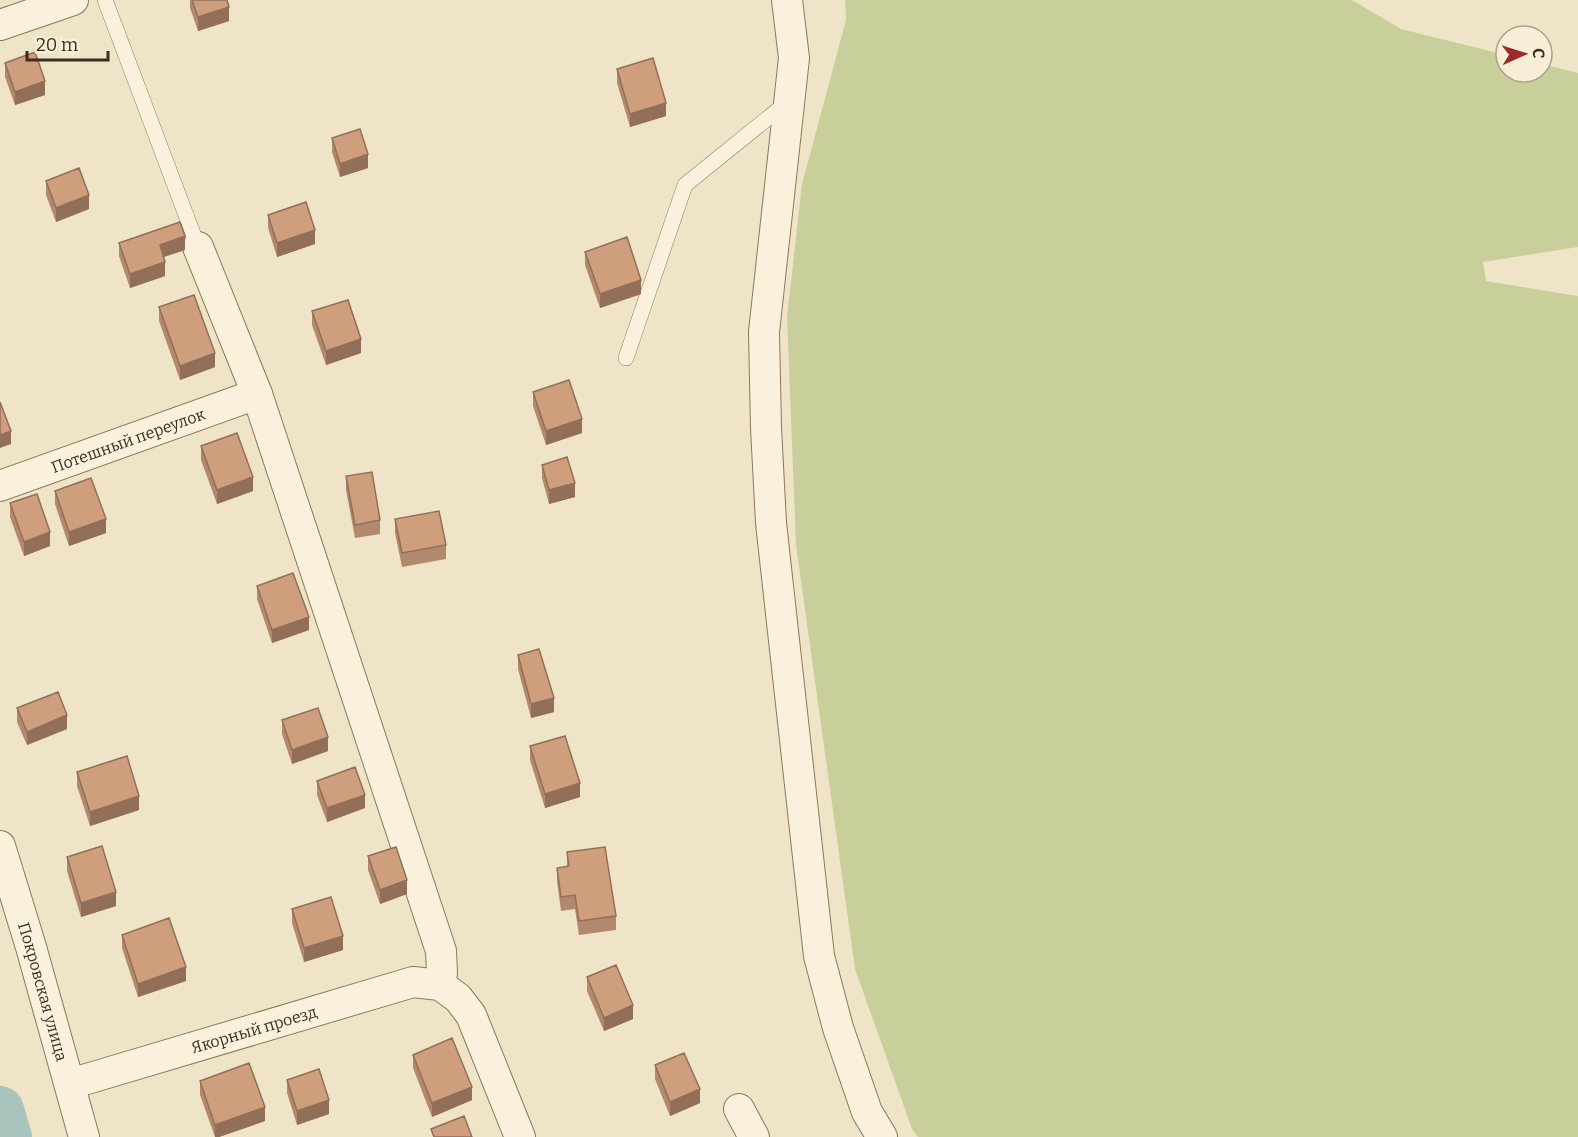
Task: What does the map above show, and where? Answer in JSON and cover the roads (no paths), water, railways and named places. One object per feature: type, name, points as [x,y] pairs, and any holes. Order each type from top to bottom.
[{"type":"street","points":[[0,25],[73,0]]},
{"type":"street","points":[[787,0],[794,58],[764,332],[771,523],[819,956],[838,1028],[867,1112],[882,1137]]},
{"type":"street","points":[[198,247],[257,394],[441,951],[440,985],[458,998],[471,1016],[520,1137]]},
{"type":"street","name":"Потешный переулок","points":[[0,486],[257,394]]},
{"type":"street","name":"Покровская улица","points":[[0,846],[84,1137]]},
{"type":"street","name":"Якорный проезд","points":[[70,1084],[413,982],[440,985]]},
{"type":"street","points":[[740,1109],[754,1137]]},
{"type":"lane","points":[[105,0],[198,247]]},
{"type":"lane","points":[[626,358],[685,185],[789,101]]},
{"type":"waterway","points":[[0,1110],[8,1137]]}]
